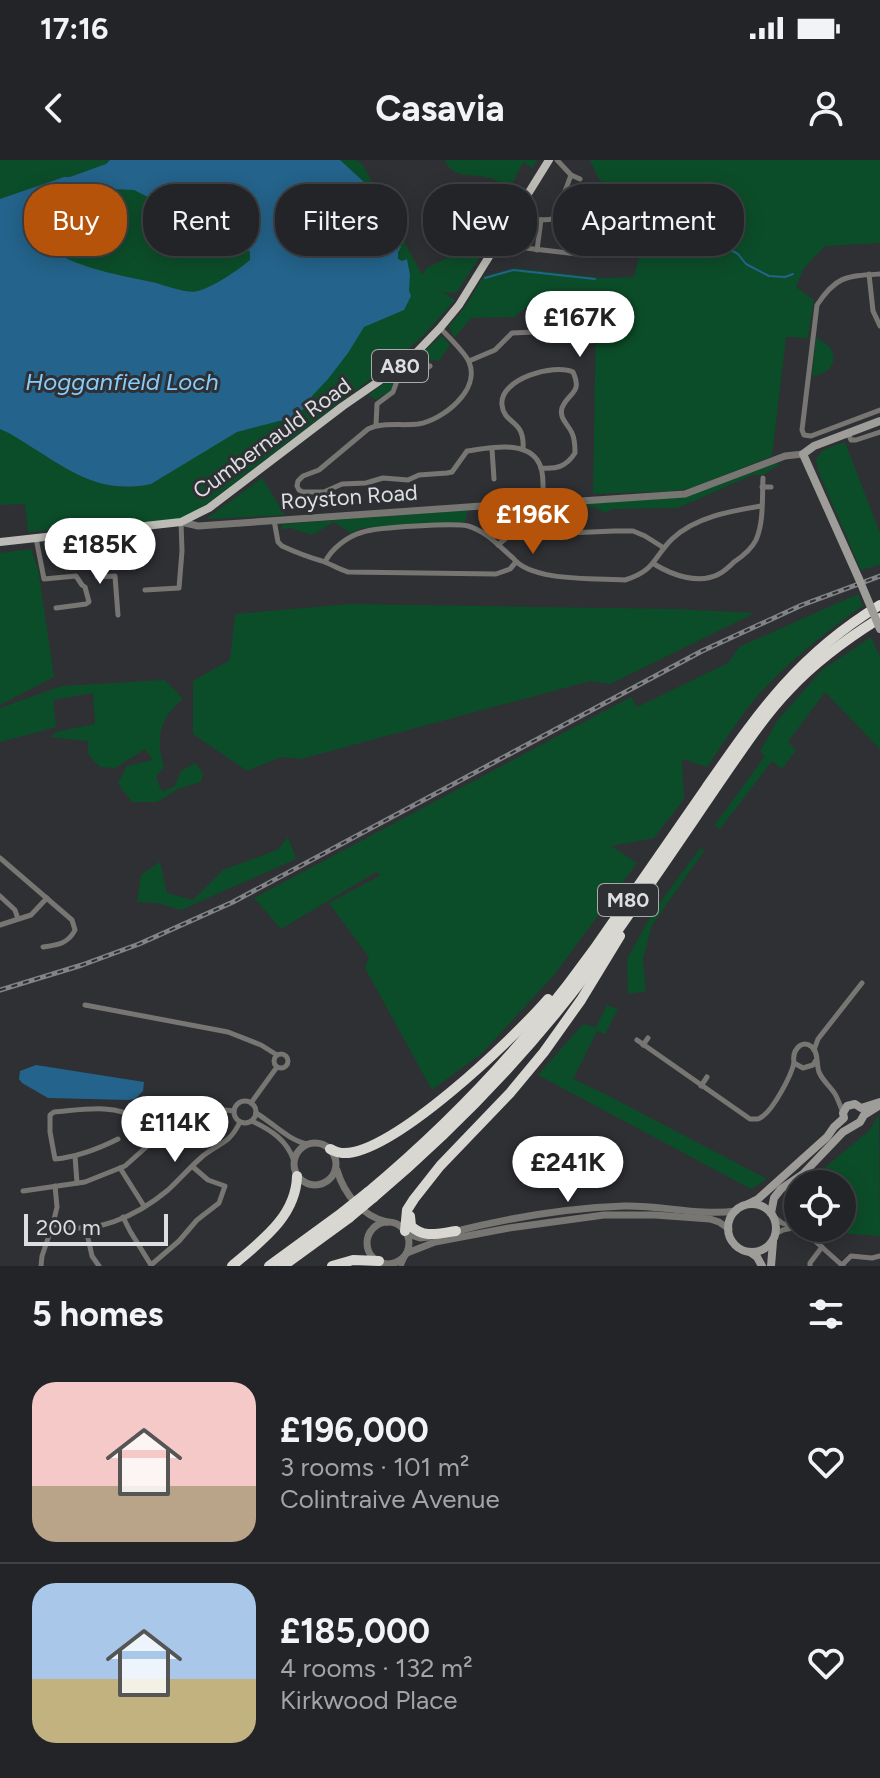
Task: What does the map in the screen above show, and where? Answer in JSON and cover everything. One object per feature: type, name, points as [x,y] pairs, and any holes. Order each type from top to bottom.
[{"type":"highway","name":"M80","points":[[371,1195],[448,1121],[509,1056],[578,971],[778,689],[826,643],[880,605]]},
{"type":"highway","name":"M80","points":[[283,1266],[449,1130],[514,1063],[586,974],[780,699],[854,634],[880,618]]},
{"type":"highway","points":[[407,1233],[406,1214],[414,1199],[549,1046],[587,991],[666,859]]},
{"type":"highway","points":[[330,1149],[345,1153],[382,1140],[431,1107],[477,1070],[543,1005],[638,885]]},
{"type":"highway","points":[[232,1266],[280,1222],[293,1197],[297,1176]]},
{"type":"highway","points":[[414,1199],[410,1222],[418,1233],[427,1235],[456,1231]]},
{"type":"highway","name":"M80","points":[[269,1266],[346,1215]]},
{"type":"highway","points":[[332,1266],[353,1260],[381,1263]]},
{"type":"main road","name":"Cumbernauld Road","points":[[533,184],[549,160]]},
{"type":"main road","name":"Cumbernauld Road","points":[[0,542],[181,522],[194,517],[416,353],[459,305],[489,256]]},
{"type":"main road","points":[[880,421],[814,446],[803,454],[880,629]]},
{"type":"main road","points":[[862,1112],[880,1103]]},
{"type":"main road","points":[[762,1266],[757,1257],[733,1241],[729,1229],[736,1211],[758,1199],[827,1137],[850,1105],[855,1104],[862,1112]]},
{"type":"main road","points":[[771,1266],[776,1227],[772,1202],[781,1189],[803,1174],[832,1142],[860,1122],[862,1112]]},
{"type":"main road","points":[[843,1116],[854,1125]]},
{"type":"main road","points":[[748,1204],[759,1205],[772,1214]]},
{"type":"main road","points":[[749,1251],[767,1246],[774,1236]]},
{"type":"street","points":[[557,160],[571,175],[580,179]]},
{"type":"street","points":[[568,184],[571,175]]},
{"type":"street","points":[[537,219],[559,217],[578,200],[601,210],[603,214],[590,251],[583,255],[537,250],[541,220]]},
{"type":"street","points":[[869,274],[873,311],[880,326]]},
{"type":"street","points":[[880,274],[849,277],[835,282],[817,305],[802,430],[804,435],[811,436],[880,410]]},
{"type":"street","points":[[469,361],[495,350],[512,333],[536,332],[547,326],[574,323],[578,341],[592,341]]},
{"type":"street","points":[[440,328],[469,361],[470,384],[458,401],[433,420],[420,424],[376,425],[319,470],[303,476],[298,481],[299,490],[324,492],[342,484],[366,483],[383,478],[408,480],[419,475],[447,473],[452,472],[467,451],[523,448],[541,468],[549,511],[544,514]]},
{"type":"street","points":[[376,425],[377,404],[393,392],[397,381],[405,376],[418,375],[430,366]]},
{"type":"street","points":[[523,448],[521,430],[501,404],[505,392],[535,373],[567,369],[573,372],[575,391],[562,409],[562,417],[572,432],[575,453],[563,466],[541,468]]},
{"type":"street","points":[[848,433],[851,440],[856,440],[880,432]]},
{"type":"street","points":[[492,449],[494,479]]},
{"type":"street","points":[[544,514],[537,507],[539,502],[685,494],[785,456],[803,454]]},
{"type":"street","points":[[654,564],[678,575],[708,578],[719,574],[748,552],[756,539],[763,478]]},
{"type":"street","points":[[762,487],[771,487]]},
{"type":"street","name":"Royston Road","points":[[181,522],[194,526],[510,504],[537,507]]},
{"type":"street","points":[[325,562],[329,553],[353,536],[375,530],[459,525],[477,530],[516,562],[535,573],[625,580],[654,564],[673,538],[706,518],[761,506]]},
{"type":"street","points":[[544,514],[544,532]]},
{"type":"street","name":"Royston Road","points":[[194,517],[199,522],[211,524]]},
{"type":"street","points":[[274,520],[278,542],[282,546],[348,572],[496,574],[510,569],[516,562]]},
{"type":"street","points":[[145,590],[179,588],[181,522]]},
{"type":"street","points":[[92,531],[97,577],[115,576],[118,615]]},
{"type":"street","points":[[498,545],[520,531],[633,531],[664,548]]},
{"type":"street","points":[[36,538],[44,579],[76,576],[85,587],[89,602],[56,608]]},
{"type":"street","points":[[0,858],[72,920],[75,930],[69,939],[43,947]]},
{"type":"street","points":[[0,896],[15,910],[18,919]]},
{"type":"street","points":[[0,925],[31,915],[47,898]]},
{"type":"street","points":[[850,1105],[836,1095],[820,1074],[814,1050],[818,1039],[862,983]]},
{"type":"street","points":[[85,1005],[228,1032],[285,1056],[288,1062],[284,1067],[277,1067]]},
{"type":"street","points":[[648,1038],[640,1043],[750,1119],[766,1114],[790,1077],[797,1047],[818,1039]]},
{"type":"street","points":[[807,1045],[814,1050]]},
{"type":"street","points":[[277,1055],[274,1061],[277,1067]]},
{"type":"street","points":[[794,1060],[820,1074]]},
{"type":"street","points":[[790,1077],[813,1065],[816,1060]]},
{"type":"street","points":[[251,1103],[277,1067]]},
{"type":"street","points":[[701,1086],[707,1077]]},
{"type":"street","points":[[836,1095],[843,1116]]},
{"type":"street","points":[[251,1103],[240,1102],[234,1111],[235,1118],[245,1124],[252,1121],[256,1113]]},
{"type":"street","points":[[251,1103],[256,1113],[294,1140],[307,1144],[319,1143],[330,1149],[336,1168],[331,1179],[321,1185]]},
{"type":"street","points":[[23,1191],[85,1182],[125,1166],[181,1116],[191,1111],[204,1108],[234,1111]]},
{"type":"street","points":[[118,1139],[93,1151],[55,1159],[50,1115],[54,1112],[101,1109],[125,1113],[141,1121],[157,1137]]},
{"type":"street","points":[[252,1121],[281,1139],[292,1154],[297,1176],[309,1184],[333,1186],[348,1193]]},
{"type":"street","points":[[53,1224],[71,1229],[99,1227],[144,1206],[164,1193],[204,1156],[222,1145],[233,1135],[240,1122]]},
{"type":"street","points":[[294,1161],[298,1151],[307,1144]]},
{"type":"street","points":[[75,1156],[77,1183]]},
{"type":"street","points":[[123,1217],[151,1265],[219,1203],[225,1186],[208,1180],[193,1167]]},
{"type":"street","points":[[120,1168],[144,1206]]},
{"type":"street","points":[[336,1168],[348,1193],[364,1212],[397,1225],[407,1233],[427,1238],[510,1219],[612,1207],[736,1211]]},
{"type":"street","points":[[41,1266],[57,1207],[55,1186]]},
{"type":"street","points":[[364,1212],[368,1224],[366,1241],[369,1253],[381,1263],[392,1264],[435,1242],[604,1215],[710,1219],[729,1229]]},
{"type":"street","points":[[772,1214],[784,1224]]},
{"type":"street","points":[[368,1235],[379,1224],[388,1223]]},
{"type":"street","points":[[86,1229],[92,1256],[99,1266]]},
{"type":"street","points":[[774,1236],[784,1230]]},
{"type":"street","points":[[401,1266],[410,1242],[407,1233]]},
{"type":"street","points":[[816,1242],[843,1266],[851,1256],[880,1256]]},
{"type":"street","points":[[810,1266],[822,1247]]},
{"type":"green space","name":"Hogganfield Loch","points":[[0,160],[356,160],[363,165],[373,184],[275,184],[275,256],[407,256],[407,247],[422,275],[427,268],[450,256],[481,256],[456,293],[437,288],[455,300],[422,337],[199,510],[180,519],[28,532],[25,504],[0,505]]},
{"type":"green space","points":[[445,160],[537,160],[532,168],[523,162],[512,184],[456,172]]},
{"type":"green space","points":[[590,160],[880,160],[880,243],[825,246],[804,268],[796,287],[814,300],[808,338],[786,337],[772,456],[692,488],[593,494],[596,312],[575,314],[576,303],[527,307],[514,317],[471,318],[454,338],[449,326],[484,276],[516,268],[602,278],[634,277],[639,256],[744,256],[744,184],[606,184],[596,174]]},
{"type":"green space","points":[[440,337],[450,345],[439,361],[425,359],[420,362],[422,369],[419,372],[404,374],[389,393],[376,400],[369,395],[418,357]]},
{"type":"green space","points":[[816,338],[830,348],[834,360],[828,370],[812,376]]},
{"type":"green space","points":[[845,442],[880,533],[880,565],[861,570],[818,471],[816,459],[823,450]]},
{"type":"green space","points":[[777,463],[779,465],[762,475],[752,475],[678,508],[612,509],[605,513],[595,507],[565,508],[573,504],[685,497]]},
{"type":"green space","points":[[262,478],[285,515],[206,519]]},
{"type":"green space","points":[[468,510],[465,522],[362,528],[351,533],[334,522],[312,535],[291,528],[280,529],[283,524]]},
{"type":"green space","points":[[31,549],[38,569],[54,677],[0,705],[0,553]]},
{"type":"green space","points":[[858,594],[863,606],[834,626],[765,687],[707,767],[682,759],[684,799],[654,838],[611,846],[637,863],[554,975],[482,1053],[432,1090],[365,968],[369,957],[329,903],[381,875],[376,872],[281,929],[254,898],[631,697],[637,707],[728,663],[739,647]]},
{"type":"green space","points":[[351,604],[755,613],[610,684],[590,681],[301,759],[281,757],[247,771],[193,734],[193,681],[230,660],[235,614]]},
{"type":"green space","points":[[871,637],[880,657],[880,749],[825,692],[788,742],[796,750],[782,769],[772,761],[720,829],[714,826],[765,756],[760,752],[777,721],[822,670]]},
{"type":"green space","points":[[165,680],[183,699],[168,714],[161,730],[164,768],[156,776],[160,788],[164,791],[175,786],[181,771],[195,763],[203,773],[201,782],[178,789],[157,802],[132,802],[118,784],[127,766],[153,760],[145,749],[115,768],[100,767],[88,754],[88,741],[51,737],[56,732],[95,724],[93,693],[53,700],[56,727],[0,742],[0,708],[62,686]]},
{"type":"green space","points":[[288,837],[296,859],[181,910],[157,903],[137,902],[141,875],[160,862],[167,893],[193,900],[223,870],[279,849]]},
{"type":"green space","points":[[701,847],[704,851],[652,925],[643,959],[646,991],[628,994],[627,959],[653,912]]},
{"type":"green space","points":[[607,1005],[618,1009],[605,1034],[597,1031],[573,1079],[767,1179],[751,1189],[538,1075],[583,1024],[596,1027]]},
{"type":"green space","points":[[879,1114],[880,1236],[856,1234],[856,1170],[822,1170],[870,1130]]},
{"type":"water","name":"Hogganfield Loch","points":[[110,160],[340,160],[366,184],[275,184],[275,256],[398,256],[402,261],[407,259],[411,296],[404,310],[364,327],[307,406],[291,418],[237,432],[151,484],[102,484],[61,466],[0,429],[0,199],[24,191],[24,256],[61,256],[99,270],[194,292],[232,273],[250,260],[250,256],[259,256],[259,184],[143,184],[143,194],[127,190],[127,184],[44,184]]},
{"type":"water","points":[[36,1065],[144,1082],[143,1091],[135,1099],[129,1100],[48,1098],[19,1079],[20,1071]]},
{"type":"waterway","points":[[740,256],[746,264],[769,276],[793,274]]},
{"type":"waterway","points":[[485,278],[513,270],[595,279]]},
{"type":"railway","points":[[0,990],[139,944],[233,902],[702,651],[802,605],[880,576]]}]
